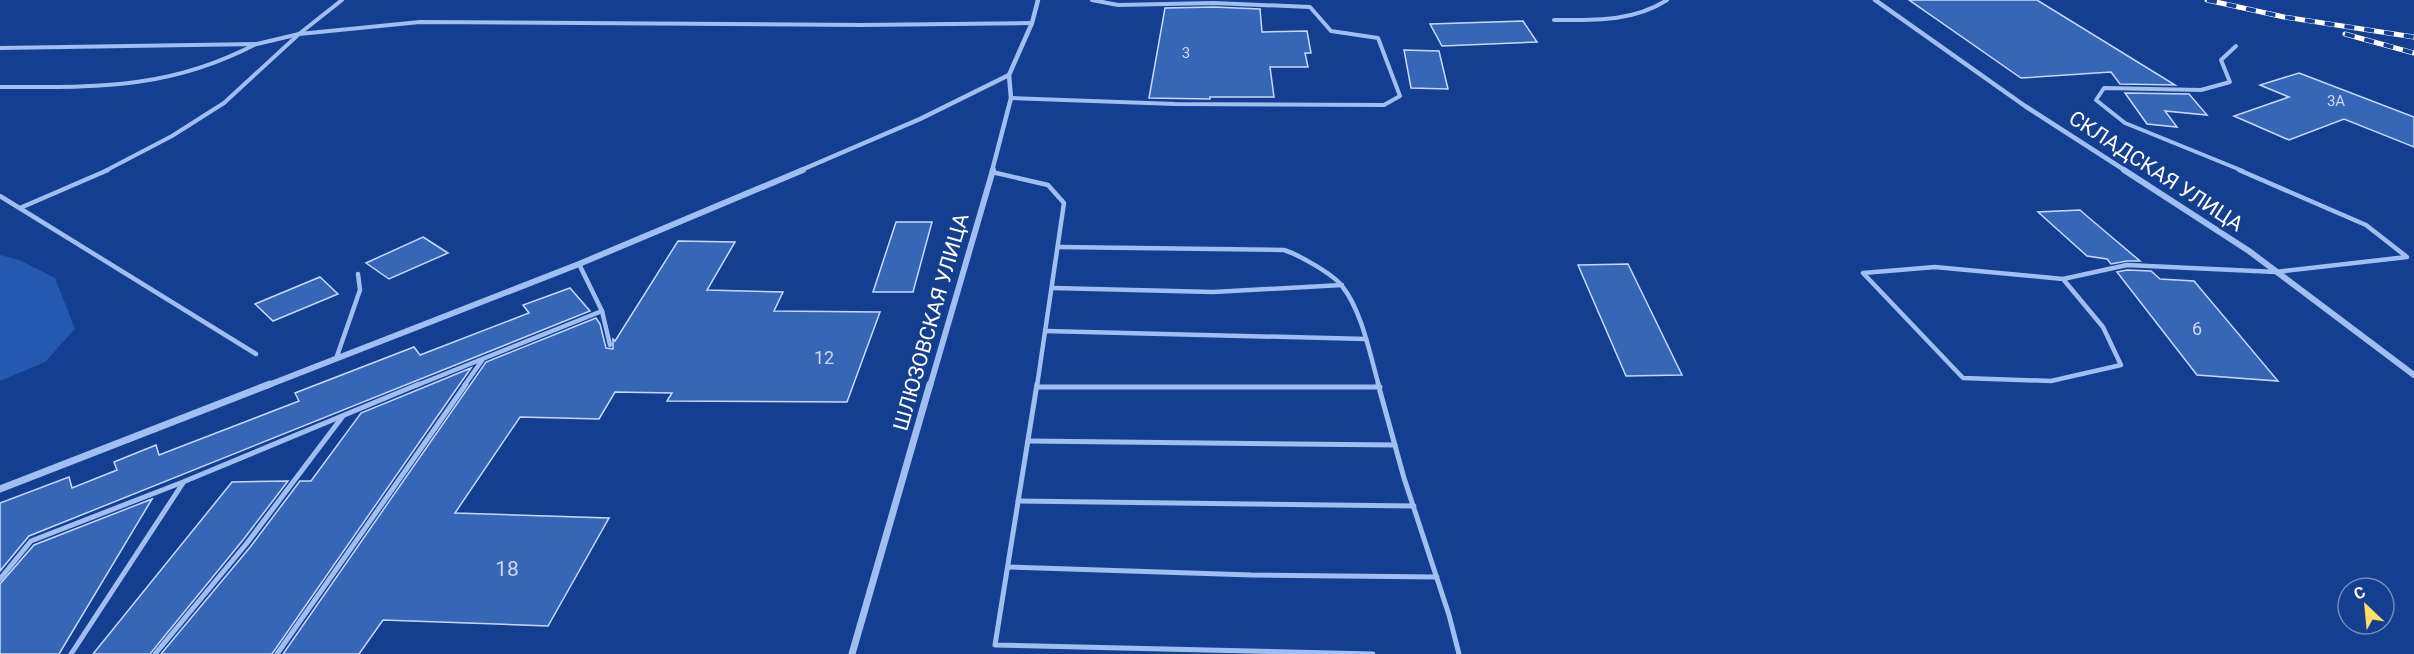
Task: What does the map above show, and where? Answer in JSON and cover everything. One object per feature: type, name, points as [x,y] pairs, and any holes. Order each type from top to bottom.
[{"type":"street","name":"ШЛЮЗОВСКАЯ УЛИЦА","points":[[852,654],[992,172],[1011,98],[1009,75],[1032,22],[1038,0]]},
{"type":"street","name":"СКЛАДСКАЯ УЛИЦА","points":[[1875,0],[2025,106],[2249,251],[2414,375]]},
{"type":"street","points":[[0,489],[337,356],[579,264],[920,119],[1009,75]]},
{"type":"lane","points":[[20,208],[92,178],[171,136],[224,103],[298,34],[342,0]]},
{"type":"lane","points":[[1011,98],[1175,105],[1384,105],[1400,96],[1378,38],[1331,31],[1310,7],[1214,3],[1118,5],[1092,0]]},
{"type":"lane","points":[[1554,20],[1614,19],[1659,6],[1667,0]]},
{"type":"lane","points":[[0,48],[257,44],[298,34],[420,22],[849,25],[1032,22]]},
{"type":"lane","points":[[0,87],[94,87],[165,80],[196,73],[235,57],[257,44]]},
{"type":"lane","points":[[2236,46],[2221,60],[2230,82],[2201,90],[2103,88],[2096,100],[2126,123],[2203,153],[2366,225],[2407,257]]},
{"type":"lane","points":[[992,172],[1048,185],[1064,203],[1053,288],[995,645],[1373,654]]},
{"type":"lane","points":[[0,196],[256,354]]},
{"type":"lane","points":[[1059,247],[1284,250],[1300,255],[1342,285],[1366,339],[1395,445],[1459,654]]},
{"type":"lane","points":[[2063,279],[2103,327],[2121,365],[2051,381],[1963,378],[1863,273],[1935,267],[2063,279],[2127,265],[2276,272],[2414,257]]},
{"type":"lane","points":[[579,264],[602,311],[610,345]]},
{"type":"lane","points":[[337,356],[360,290],[358,274]]},
{"type":"lane","points":[[1053,288],[1213,292],[1342,285]]},
{"type":"lane","points":[[0,579],[31,542],[602,311]]},
{"type":"lane","points":[[1046,331],[1366,339]]},
{"type":"lane","points":[[277,654],[483,359]]},
{"type":"lane","points":[[1037,387],[1380,387]]},
{"type":"lane","points":[[154,654],[247,543],[344,414]]},
{"type":"lane","points":[[1028,441],[1395,445]]},
{"type":"lane","points":[[71,654],[183,482]]},
{"type":"lane","points":[[1018,501],[1414,506]]},
{"type":"lane","points":[[1008,567],[1251,575],[1437,577]]},
{"type":"shaded area","points":[[0,255],[19,260],[55,278],[75,329],[45,362],[0,381]]},
{"type":"building","points":[[1909,0],[2037,0],[2175,85],[2120,84],[2111,72],[2021,78]]},
{"type":"building","points":[[1165,8],[1260,9],[1262,32],[1307,31],[1311,53],[1305,53],[1308,67],[1270,67],[1274,97],[1149,98]]},
{"type":"building","points":[[1523,21],[1537,42],[1442,46],[1430,24]]},
{"type":"building","points":[[1404,50],[1439,51],[1448,89],[1411,88]]},
{"type":"building","points":[[2299,73],[2414,117],[2414,147],[2344,119],[2289,140],[2234,116],[2289,97],[2260,85]]},
{"type":"building","points":[[2125,93],[2189,94],[2207,115],[2165,111],[2177,127],[2147,124]]},
{"type":"building","points":[[2080,210],[2140,261],[2111,264],[2107,259],[2087,256],[2038,212]]},
{"type":"building","points":[[896,222],[932,222],[913,292],[873,292]]},
{"type":"building","points":[[423,237],[448,253],[389,279],[366,263]]},
{"type":"building","points":[[678,241],[735,242],[707,290],[783,292],[774,311],[880,312],[847,402],[667,401],[672,393],[615,392],[599,419],[520,417],[455,513],[609,518],[548,626],[383,620],[359,654],[283,654],[486,362],[596,318],[600,324],[606,348],[613,349],[613,339],[615,341]]},
{"type":"building","points":[[1628,264],[1682,375],[1626,376],[1578,265]]},
{"type":"building","points":[[2151,271],[2160,279],[2194,281],[2278,381],[2197,375],[2117,272]]},
{"type":"building","points":[[320,277],[338,294],[273,321],[255,304]]},
{"type":"building","points":[[570,288],[590,311],[29,536],[0,571],[0,503],[69,477],[72,488],[117,470],[114,462],[156,445],[159,455],[299,401],[295,393],[414,347],[420,355],[529,313],[523,305]]},
{"type":"building","points":[[471,368],[272,654],[161,654],[251,546],[300,481],[311,481],[361,413]]},
{"type":"building","points":[[288,481],[150,654],[93,654],[232,482]]},
{"type":"building","points":[[152,499],[59,654],[0,654],[0,584],[34,545]]},
{"type":"railway","points":[[2207,0],[2284,17],[2414,37]]},
{"type":"railway","points":[[2345,34],[2414,53]]}]
